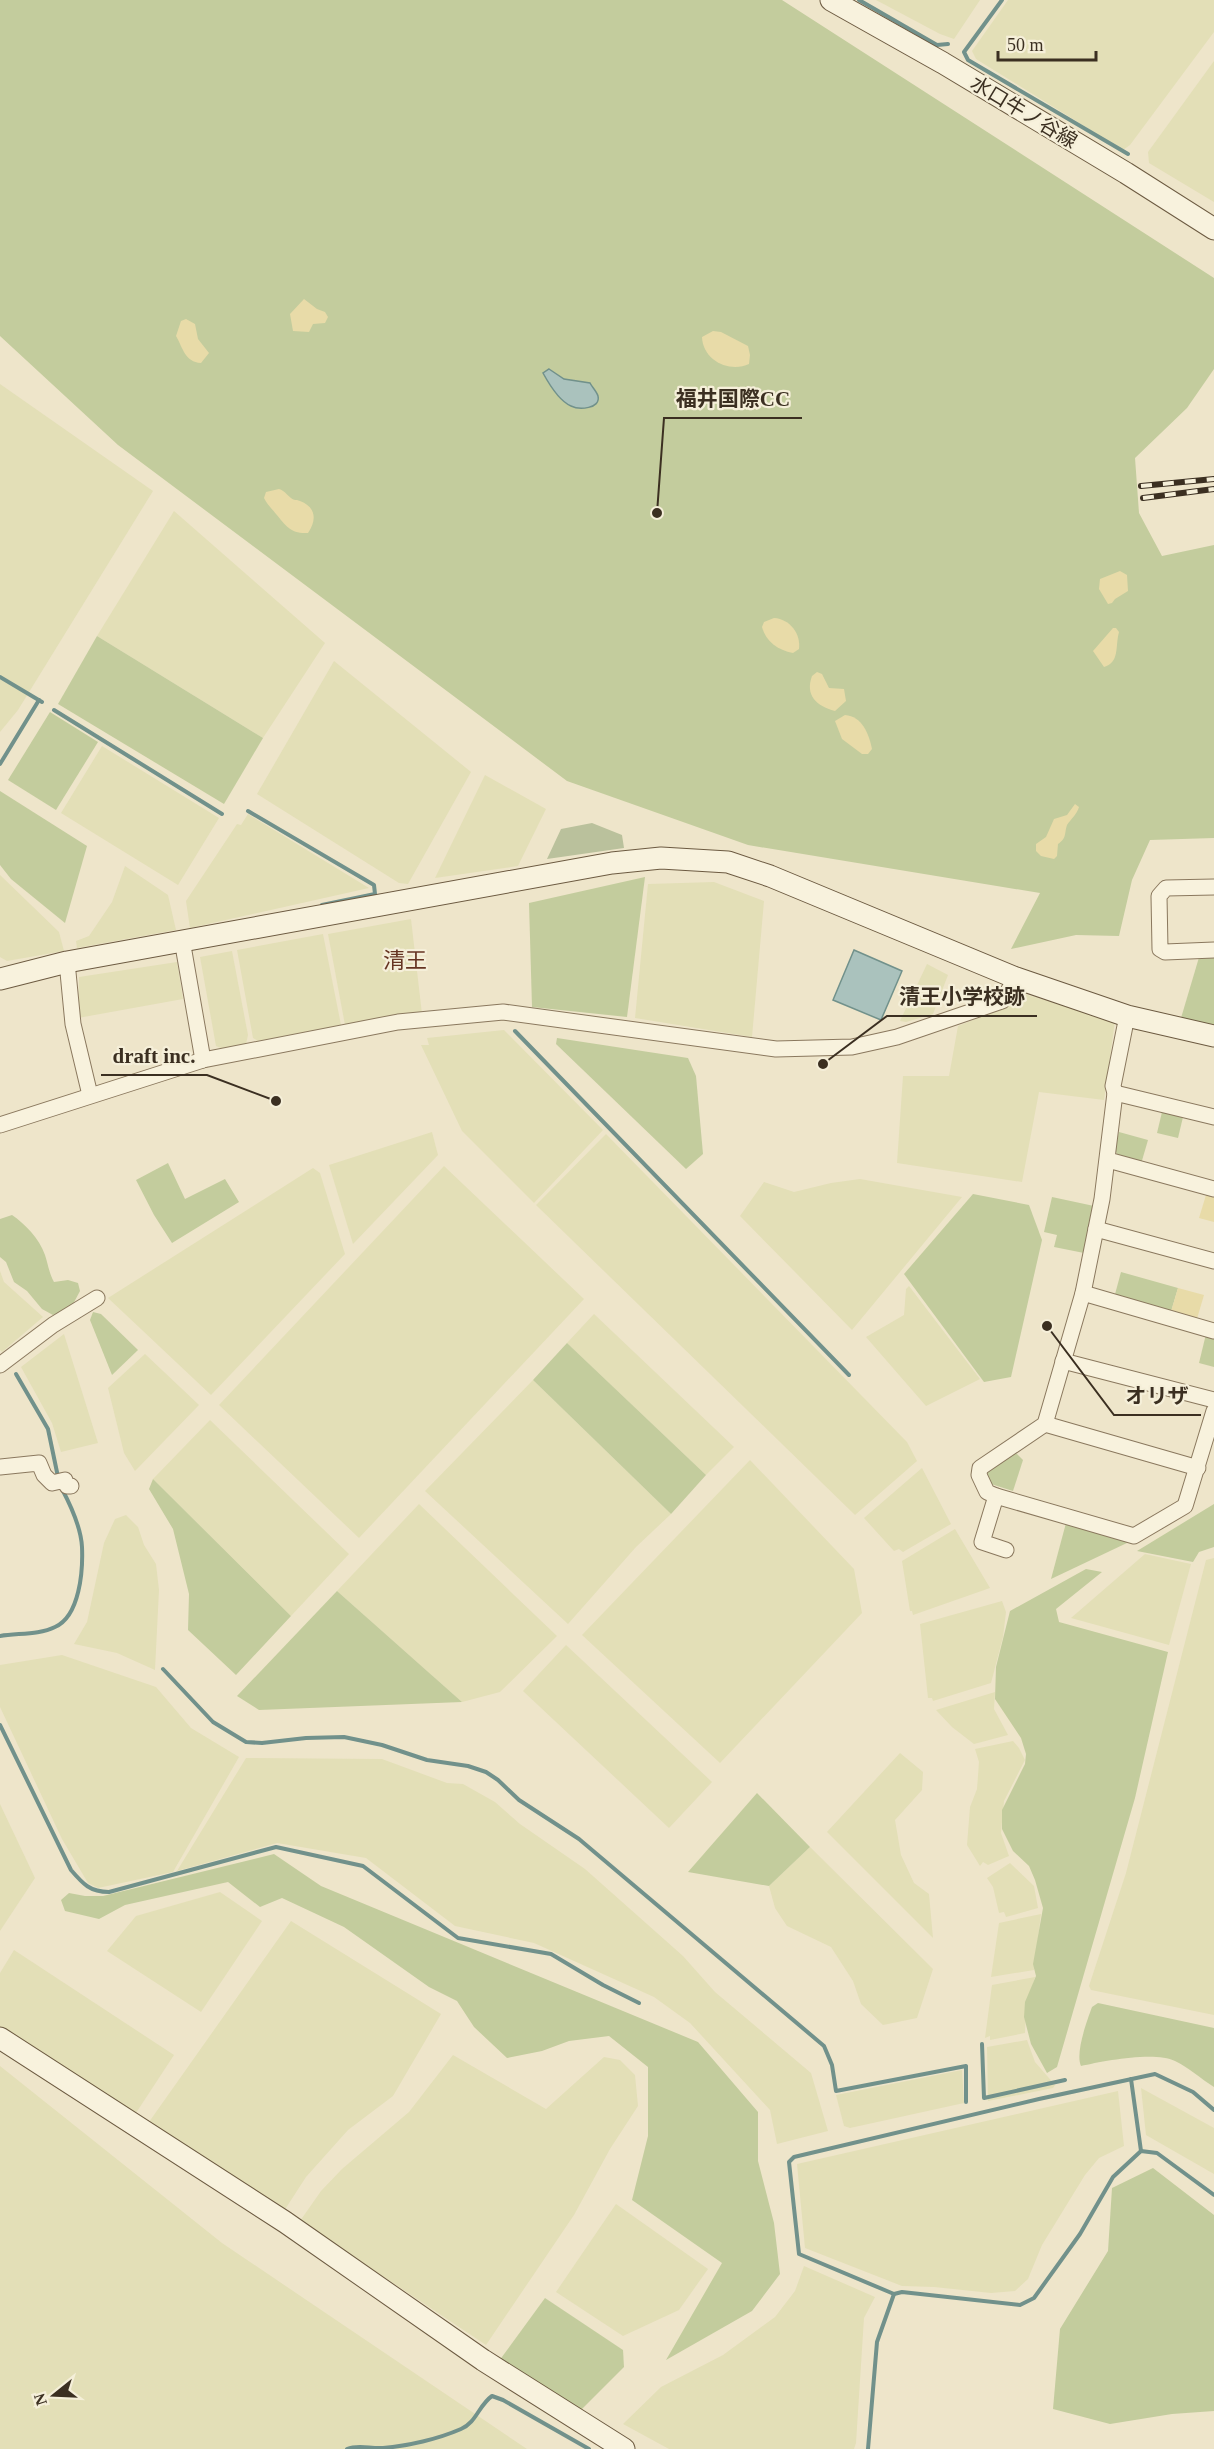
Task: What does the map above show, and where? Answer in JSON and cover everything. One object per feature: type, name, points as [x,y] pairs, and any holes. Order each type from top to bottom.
[{"type":"street","name":"水口牛ノ谷線","points":[[831,0],[1065,136],[1214,230]]},
{"type":"street","points":[[0,979],[68,962],[182,940],[612,863],[661,858],[692,859],[728,862],[770,876],[1016,978],[1127,1016],[1214,1036]]},
{"type":"street","points":[[1214,887],[1166,888],[1159,896],[1160,949],[1165,952],[1214,950]]},
{"type":"street","points":[[182,940],[203,1060]]},
{"type":"street","points":[[68,962],[73,1024],[90,1095]]},
{"type":"street","points":[[0,1125],[203,1060],[398,1022],[503,1012],[776,1049],[852,1047],[897,1037],[1002,1001],[1016,978]]},
{"type":"street","points":[[1127,1016],[1113,1086],[1115,1093],[1108,1160],[1096,1229],[1083,1293],[1045,1425],[980,1468],[979,1475],[987,1492],[996,1496],[1134,1536],[1185,1506],[1214,1411]]},
{"type":"street","points":[[1115,1093],[1214,1117]]},
{"type":"street","points":[[1108,1160],[1214,1188]]},
{"type":"street","points":[[1096,1229],[1214,1261]]},
{"type":"street","points":[[1083,1293],[1214,1331]]},
{"type":"street","points":[[0,1365],[53,1325],[97,1299]]},
{"type":"street","points":[[1063,1361],[1214,1400]]},
{"type":"street","points":[[1045,1425],[1198,1468]]},
{"type":"street","points":[[0,1467],[39,1463],[44,1475],[52,1483],[65,1480],[67,1486],[71,1486]]},
{"type":"street","points":[[996,1496],[982,1542],[1006,1550]]},
{"type":"street","points":[[0,2038],[285,2222],[483,2360],[624,2449]]},
{"type":"shaded area","points":[[876,0],[980,0],[954,39]]},
{"type":"shaded area","points":[[1008,0],[1214,0],[1214,32],[1130,145],[1123,150],[976,59],[972,51]]},
{"type":"shaded area","points":[[1214,61],[1214,202],[1149,163],[1148,152]]},
{"type":"shaded area","points":[[0,384],[153,491],[18,710],[0,732]]},
{"type":"shaded area","points":[[174,511],[325,643],[263,738],[97,636]]},
{"type":"shaded area","points":[[334,661],[471,772],[408,884],[399,883],[257,794]]},
{"type":"shaded area","points":[[102,746],[219,818],[178,885],[61,813]]},
{"type":"shaded area","points":[[485,775],[546,809],[518,866],[435,878]]},
{"type":"shaded area","points":[[248,814],[369,888],[190,928],[186,901],[237,824],[241,825]]},
{"type":"shaded area","points":[[125,866],[168,895],[176,930],[77,948],[76,941],[89,936],[112,902]]},
{"type":"shaded area","points":[[0,875],[59,932],[64,951],[7,961],[0,957]]},
{"type":"shaded area","points":[[714,882],[764,901],[752,1037],[635,1018],[648,884]]},
{"type":"shaded area","points":[[411,919],[422,1014],[345,1025],[328,934]]},
{"type":"shaded area","points":[[323,934],[341,1025],[258,1041],[253,1038],[237,950]]},
{"type":"shaded area","points":[[232,951],[248,1035],[246,1044],[223,1049],[216,1046],[200,957]]},
{"type":"shaded area","points":[[177,962],[183,999],[78,1018],[79,977]]},
{"type":"shaded area","points":[[927,964],[948,975],[933,1014],[906,1022],[900,1021]]},
{"type":"shaded area","points":[[1021,993],[1115,1021],[1104,1100],[1039,1092],[1022,1182],[897,1163],[903,1076],[949,1076],[958,1026],[1010,1005]]},
{"type":"shaded area","points":[[504,1030],[603,1130],[534,1203],[462,1131],[421,1045],[429,1045],[427,1038]]},
{"type":"shaded area","points":[[432,1132],[438,1155],[353,1244],[329,1165]]},
{"type":"shaded area","points":[[606,1134],[907,1442],[917,1461],[855,1515],[536,1205]]},
{"type":"shaded area","points":[[444,1166],[584,1299],[359,1538],[219,1405]]},
{"type":"shaded area","points":[[313,1168],[320,1173],[345,1254],[211,1395],[108,1298]]},
{"type":"shaded area","points":[[860,1179],[962,1197],[852,1330],[740,1216],[764,1182],[794,1192]]},
{"type":"shaded area","points":[[0,1271],[4,1282],[43,1317],[2,1352],[0,1350]]},
{"type":"shaded area","points":[[909,1286],[980,1379],[926,1406],[866,1337],[904,1315],[906,1289]]},
{"type":"shaded area","points":[[594,1314],[734,1447],[706,1475],[567,1343]]},
{"type":"shaded area","points":[[64,1334],[98,1443],[61,1452],[52,1423],[21,1367]]},
{"type":"shaded area","points":[[145,1354],[199,1405],[135,1471],[124,1453],[108,1388]]},
{"type":"shaded area","points":[[533,1380],[671,1514],[636,1547],[568,1624],[425,1491]]},
{"type":"shaded area","points":[[210,1420],[349,1554],[291,1616],[153,1479]]},
{"type":"shaded area","points":[[750,1460],[854,1569],[862,1613],[720,1763],[582,1635]]},
{"type":"shaded area","points":[[922,1468],[951,1524],[903,1552],[899,1549],[894,1551],[864,1518]]},
{"type":"shaded area","points":[[419,1504],[557,1636],[500,1692],[462,1702],[337,1591]]},
{"type":"shaded area","points":[[126,1515],[138,1527],[144,1545],[156,1564],[159,1590],[155,1670],[117,1653],[74,1644],[87,1622],[104,1543],[115,1519]]},
{"type":"shaded area","points":[[955,1529],[990,1588],[913,1615],[910,1611],[902,1561]]},
{"type":"shaded area","points":[[1145,1554],[1191,1564],[1169,1645],[1071,1618]]},
{"type":"shaded area","points":[[1214,1558],[1214,2015],[1091,1990],[1089,1986],[1126,1873],[1206,1560]]},
{"type":"shaded area","points":[[1002,1601],[1006,1612],[1003,1637],[991,1683],[933,1701],[932,1698],[928,1698],[920,1624]]},
{"type":"shaded area","points":[[566,1645],[712,1782],[669,1828],[523,1691]]},
{"type":"shaded area","points":[[62,1655],[156,1687],[191,1728],[239,1757],[173,1872],[98,1888],[88,1883],[62,1839],[0,1707],[0,1665]]},
{"type":"shaded area","points":[[995,1692],[994,1709],[1008,1735],[974,1744],[952,1727],[936,1710]]},
{"type":"shaded area","points":[[1013,1741],[1025,1760],[1004,1801],[1001,1833],[1009,1856],[988,1865],[983,1862],[980,1866],[967,1845],[970,1807],[977,1789],[979,1762],[975,1749]]},
{"type":"shaded area","points":[[900,1753],[923,1772],[922,1790],[895,1820],[901,1855],[914,1883],[929,1894],[933,1938],[827,1832]]},
{"type":"shaded area","points":[[246,1758],[382,1759],[447,1783],[463,1784],[495,1802],[520,1824],[585,1869],[683,1956],[715,1992],[811,2073],[828,2131],[777,2144],[770,2110],[690,2023],[654,1997],[534,1943],[455,1926],[366,1858],[277,1843],[177,1871]]},
{"type":"shaded area","points":[[0,1804],[35,1878],[0,1931]]},
{"type":"shaded area","points":[[810,1847],[933,1969],[917,2018],[883,2025],[861,2004],[853,1981],[831,1947],[787,1926],[775,1908],[769,1886]]},
{"type":"shaded area","points":[[1010,1863],[1034,1886],[1038,1908],[1006,1917],[1004,1912],[999,1913],[993,1887],[987,1878]]},
{"type":"shaded area","points":[[220,1892],[262,1921],[201,2012],[107,1951],[136,1916]]},
{"type":"shaded area","points":[[1041,1914],[1034,1970],[991,1977],[999,1923]]},
{"type":"shaded area","points":[[291,1921],[441,2014],[393,2096],[348,2130],[306,2177],[284,2211],[149,2122]]},
{"type":"shaded area","points":[[14,1950],[174,2055],[134,2116],[0,2028],[0,1973]]},
{"type":"shaded area","points":[[1035,1977],[1026,2010],[1025,2033],[990,2040],[990,2036],[985,2038],[992,1985]]},
{"type":"shaded area","points":[[1027,2040],[1035,2062],[1055,2085],[1053,2088],[988,2101],[987,2047]]},
{"type":"shaded area","points":[[453,2055],[546,2109],[604,2057],[620,2060],[635,2075],[638,2106],[610,2149],[574,2215],[486,2345],[300,2221],[321,2191],[342,2169],[409,2112]]},
{"type":"shaded area","points":[[0,2066],[222,2243],[527,2449],[0,2449]]},
{"type":"shaded area","points":[[962,2070],[964,2103],[850,2128],[844,2126],[836,2095]]},
{"type":"shaded area","points":[[1141,2088],[1214,2128],[1214,2174],[1146,2135]]},
{"type":"shaded area","points":[[1118,2091],[1124,2146],[1099,2158],[1085,2175],[1042,2245],[1028,2279],[1015,2291],[991,2293],[902,2286],[805,2248],[797,2164]]},
{"type":"shaded area","points":[[616,2204],[708,2269],[679,2310],[623,2336],[556,2292]]},
{"type":"shaded area","points":[[804,2266],[875,2297],[864,2318],[854,2449],[669,2449],[623,2424],[661,2387],[723,2355],[775,2317],[795,2291]]},
{"type":"green space","points":[[0,0],[782,0],[1214,278],[1214,369],[1187,408],[1135,458],[1139,513],[1162,556],[1214,545],[1214,838],[1150,840],[1132,880],[1119,936],[1076,935],[1011,949],[1040,893],[748,845],[567,781],[118,445],[0,336]]},
{"type":"green space","points":[[97,636],[263,738],[224,804],[58,704]]},
{"type":"green space","points":[[50,712],[98,742],[56,810],[8,780]]},
{"type":"green space","points":[[0,791],[87,846],[65,923],[11,879],[0,865]]},
{"type":"green space","points":[[592,823],[622,835],[624,848],[547,859],[561,829]]},
{"type":"green space","points":[[645,877],[627,1017],[532,1007],[529,903]]},
{"type":"green space","points":[[1214,953],[1214,1025],[1181,1018],[1200,954]]},
{"type":"green space","points":[[557,1038],[688,1058],[696,1076],[703,1154],[686,1169],[556,1044]]},
{"type":"green space","points":[[1162,1112],[1183,1117],[1178,1138],[1157,1133]]},
{"type":"green space","points":[[1119,1132],[1148,1140],[1141,1164],[1118,1157],[1115,1149]]},
{"type":"green space","points":[[168,1163],[185,1199],[225,1179],[239,1202],[172,1243],[136,1180]]},
{"type":"green space","points":[[973,1194],[1029,1205],[1042,1240],[1011,1377],[984,1382],[904,1274]]},
{"type":"green space","points":[[1052,1197],[1094,1206],[1084,1253],[1054,1247],[1057,1235],[1044,1232]]},
{"type":"green space","points":[[12,1215],[27,1227],[39,1243],[54,1282],[68,1280],[78,1283],[80,1291],[71,1308],[53,1315],[42,1309],[27,1291],[14,1282],[6,1262],[0,1257],[0,1219]]},
{"type":"green space","points":[[1121,1272],[1178,1288],[1170,1315],[1114,1298]]},
{"type":"green space","points":[[93,1312],[101,1314],[138,1350],[112,1375],[90,1320]]},
{"type":"green space","points":[[1206,1334],[1214,1337],[1214,1367],[1199,1363]]},
{"type":"green space","points":[[567,1343],[706,1475],[671,1514],[533,1380]]},
{"type":"green space","points":[[1015,1452],[1023,1460],[1013,1491],[991,1484],[986,1474],[988,1469]]},
{"type":"green space","points":[[153,1479],[291,1616],[236,1675],[188,1630],[189,1594],[173,1529],[149,1489]]},
{"type":"green space","points":[[1214,1504],[1214,1547],[1199,1552],[1193,1562],[1137,1551]]},
{"type":"green space","points":[[1066,1523],[1129,1542],[1051,1579]]},
{"type":"green space","points":[[1086,1569],[1102,1572],[1056,1609],[1059,1622],[1168,1652],[1135,1798],[1057,2067],[1047,2073],[1031,2044],[1024,2017],[1025,2002],[1036,1976],[1033,1964],[1043,1908],[1029,1866],[1013,1851],[1002,1829],[1002,1810],[1025,1764],[1026,1754],[1021,1738],[995,1699],[996,1667],[1010,1611]]},
{"type":"green space","points":[[337,1591],[462,1702],[259,1710],[237,1696]]},
{"type":"green space","points":[[757,1793],[810,1847],[769,1886],[688,1872]]},
{"type":"green space","points":[[274,1854],[321,1886],[698,2042],[758,2112],[758,2161],[774,2223],[780,2274],[752,2311],[666,2360],[722,2263],[632,2200],[648,2136],[648,2067],[609,2036],[569,2041],[542,2051],[507,2058],[474,2027],[457,2001],[429,1987],[344,1927],[282,1898],[260,1907],[228,1882],[125,1905],[99,1919],[65,1911],[61,1900],[69,1893],[103,1896]]},
{"type":"green space","points":[[1098,2003],[1214,2028],[1214,2087],[1180,2064],[1166,2058],[1129,2058],[1081,2066],[1079,2053],[1082,2037],[1092,2007]]},
{"type":"green space","points":[[1153,2168],[1214,2215],[1214,2411],[1172,2414],[1110,2424],[1053,2409],[1060,2329],[1108,2251],[1112,2188]]},
{"type":"green space","points":[[545,2298],[623,2350],[624,2367],[581,2410],[499,2361]]},
{"type":"sand","points":[[304,299],[325,312],[328,317],[325,323],[313,324],[309,332],[293,331],[290,314]]},
{"type":"sand","points":[[186,319],[195,324],[198,339],[209,353],[201,363],[188,357],[176,336],[181,321]]},
{"type":"sand","points":[[713,331],[721,332],[748,346],[749,364],[726,366],[712,358],[707,353],[702,337]]},
{"type":"sand","points":[[279,489],[312,510],[314,519],[308,533],[297,532],[289,528],[266,502],[264,498],[266,492]]},
{"type":"sand","points":[[1120,571],[1127,575],[1128,591],[1108,604],[1099,589],[1100,579]]},
{"type":"sand","points":[[774,618],[785,621],[796,633],[799,649],[793,653],[778,647],[764,632],[762,627],[764,622]]},
{"type":"sand","points":[[1113,628],[1119,632],[1115,658],[1113,662],[1104,667],[1093,651]]},
{"type":"sand","points":[[817,672],[822,674],[829,688],[844,689],[846,701],[835,711],[822,706],[811,694],[810,683],[812,676]]},
{"type":"sand","points":[[845,715],[856,719],[864,727],[872,749],[868,754],[862,754],[842,739],[835,721]]},
{"type":"sand","points":[[1075,804],[1079,807],[1067,825],[1064,838],[1058,844],[1057,856],[1054,859],[1041,856],[1036,851],[1036,844],[1046,837],[1054,819],[1067,815]]},
{"type":"sand","points":[[1206,1195],[1214,1197],[1214,1222],[1199,1218]]},
{"type":"sand","points":[[1178,1288],[1204,1295],[1196,1322],[1170,1315]]},
{"type":"water","points":[[549,369],[564,379],[590,383],[598,396],[596,404],[584,408],[567,404],[555,392],[543,373]]},
{"type":"water","points":[[854,950],[902,971],[881,1020],[833,1000]]},
{"type":"waterway","points":[[859,0],[937,45],[948,44]]},
{"type":"waterway","points":[[1002,0],[964,52],[968,60],[1128,154]]},
{"type":"waterway","points":[[0,677],[42,702]]},
{"type":"waterway","points":[[0,764],[39,700]]},
{"type":"waterway","points":[[54,710],[222,814]]},
{"type":"waterway","points":[[248,811],[374,885],[375,894],[322,905]]},
{"type":"waterway","points":[[515,1031],[849,1375]]},
{"type":"waterway","points":[[16,1374],[48,1429],[58,1477]]},
{"type":"waterway","points":[[0,1636],[49,1630],[63,1621],[75,1603],[82,1568],[82,1547],[75,1517],[62,1489]]},
{"type":"waterway","points":[[163,1669],[213,1722],[246,1742],[262,1743],[344,1737],[382,1745],[427,1760],[468,1766],[486,1772],[519,1800],[579,1839],[824,2046],[832,2065],[836,2091],[966,2066],[966,2102]]},
{"type":"waterway","points":[[0,1725],[71,1870],[92,1889],[109,1892],[276,1847],[363,1866],[458,1938],[551,1954],[639,2003]]},
{"type":"waterway","points":[[982,2044],[984,2098],[1065,2080]]},
{"type":"waterway","points":[[894,2294],[799,2254],[789,2162],[794,2157],[1155,2074],[1193,2092],[1214,2110]]},
{"type":"waterway","points":[[1131,2079],[1141,2151]]},
{"type":"waterway","points":[[868,2449],[877,2342],[894,2294],[902,2292],[1020,2305],[1034,2298],[1080,2234],[1113,2177],[1141,2151],[1157,2153],[1214,2195]]},
{"type":"waterway","points":[[347,2449],[402,2446],[452,2433],[470,2423],[492,2396],[589,2449]]},
{"type":"railway","points":[[1141,486],[1214,479]]},
{"type":"railway","points":[[1143,498],[1214,489]]},
{"type":"place","name":"福井国際CC","points":[[657,513]]},
{"type":"place","name":"清王小学校跡","points":[[823,1064]]},
{"type":"place","name":"draft inc.","points":[[276,1101]]},
{"type":"place","name":"オリザ","points":[[1047,1326]]},
{"type":"district","name":"清王","points":[[405,960]]}]
